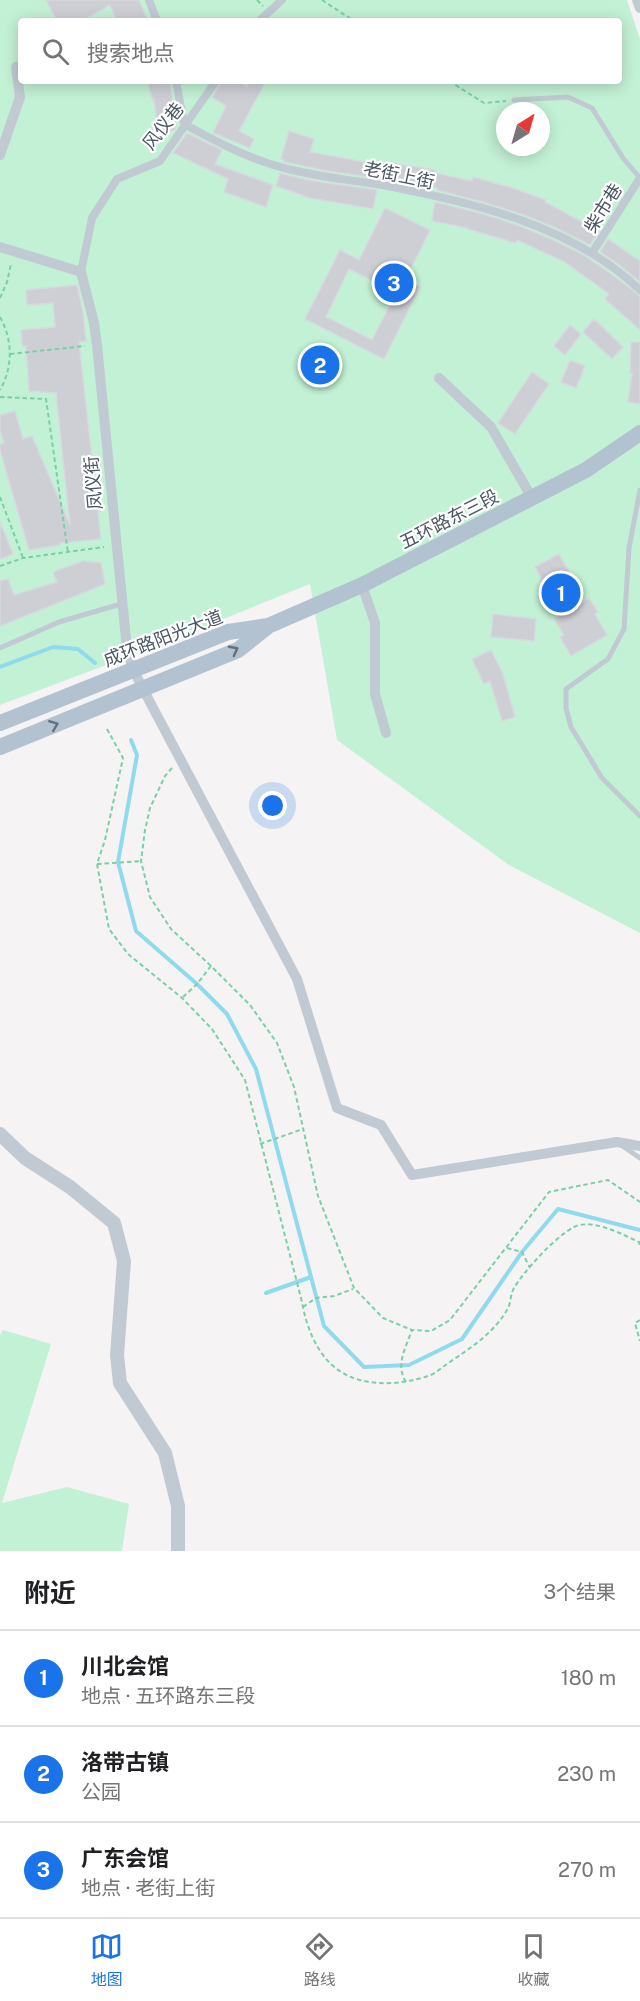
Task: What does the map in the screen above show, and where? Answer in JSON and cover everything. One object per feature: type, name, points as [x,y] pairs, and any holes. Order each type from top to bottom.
[{"type":"main road","name":"五环路东三段","points":[[268,626],[362,585],[586,470],[640,433]]},
{"type":"main road","name":"成环路阳光大道","points":[[0,723],[228,632],[268,626]]},
{"type":"main road","name":"成环路阳光大道","points":[[0,747],[238,650],[268,626]]},
{"type":"street","points":[[149,0],[157,18]]},
{"type":"street","points":[[263,18],[282,0]]},
{"type":"street","points":[[637,0],[640,8]]},
{"type":"street","points":[[16,67],[18,82]]},
{"type":"street","points":[[0,155],[20,97],[18,84]]},
{"type":"street","points":[[177,84],[184,124]]},
{"type":"street","name":"风仪巷","points":[[81,272],[92,218],[117,179],[160,160],[214,84]]},
{"type":"street","name":"老街上街","points":[[184,124],[233,150],[283,168],[389,187],[526,221],[592,254],[640,290]]},
{"type":"street","name":"柴市巷","points":[[592,254],[640,178]]},
{"type":"street","points":[[0,247],[81,272]]},
{"type":"street","name":"凤仪街","points":[[81,272],[97,345],[121,604],[127,649],[133,669],[297,979],[337,1108],[381,1125],[412,1175],[617,1142]]},
{"type":"street","points":[[439,378],[491,428],[532,498]]},
{"type":"street","points":[[362,585],[375,623],[375,693],[386,734]]},
{"type":"street","points":[[0,1134],[24,1158],[70,1187],[114,1223],[124,1261],[117,1355],[120,1383],[165,1453],[178,1506],[178,1551]]},
{"type":"street","points":[[617,1142],[640,1146]]},
{"type":"lane","points":[[514,100],[568,97],[592,108],[623,158],[640,178]]},
{"type":"lane","points":[[640,490],[629,548],[624,629],[608,659],[566,689],[566,708],[571,727],[602,778],[640,816]]},
{"type":"lane","points":[[0,648],[59,622],[121,604]]},
{"type":"lane","points":[[617,1142],[640,1158]]},
{"type":"path","points":[[322,0],[349,18]]},
{"type":"path","points":[[454,84],[484,103],[514,100]]},
{"type":"path","points":[[0,298],[7,282],[14,251]]},
{"type":"path","points":[[0,317],[7,331],[10,354],[6,377],[0,390]]},
{"type":"path","points":[[10,354],[97,345]]},
{"type":"path","points":[[0,397],[46,399],[68,553]]},
{"type":"path","points":[[0,497],[23,558]]},
{"type":"path","points":[[0,566],[23,558],[116,546]]},
{"type":"path","points":[[107,729],[123,758],[105,840],[97,864],[109,929],[128,954],[182,998],[212,1029],[245,1080],[306,1324],[315,1344],[329,1363],[345,1377],[368,1382],[406,1382],[430,1376],[482,1341],[508,1309],[513,1289],[560,1235],[577,1226],[598,1226],[639,1240],[640,1246]]},
{"type":"path","points":[[97,864],[141,861]]},
{"type":"path","points":[[182,998],[211,966]]},
{"type":"path","points":[[260,1144],[303,1129]]},
{"type":"path","points":[[506,1248],[522,1252],[530,1268]]},
{"type":"path","points":[[303,1308],[316,1298],[334,1296],[354,1288]]},
{"type":"path","points":[[640,1320],[634,1323],[640,1341]]},
{"type":"path","points":[[406,1382],[401,1375],[400,1366],[412,1330]]},
{"type":"green space","points":[[0,0],[627,0],[640,39],[640,933],[509,865],[337,740],[310,584],[154,647],[0,705]]},
{"type":"green space","points":[[3,1330],[51,1344],[2,1503],[67,1487],[129,1504],[122,1551],[0,1551],[0,1335]]},
{"type":"building","points":[[46,0],[139,0],[147,18],[116,18],[110,5],[87,18],[55,18]]},
{"type":"building","points":[[148,84],[170,84],[175,130],[158,132]]},
{"type":"building","points":[[220,84],[242,84],[247,87],[248,84],[264,84],[239,131],[254,139],[250,148],[213,133],[226,106],[212,97]]},
{"type":"building","points":[[289,131],[314,139],[310,152],[391,167],[392,163],[435,170],[435,173],[472,181],[473,177],[513,188],[546,200],[545,202],[599,231],[590,245],[524,215],[437,190],[438,188],[284,162],[281,159]]},
{"type":"building","points":[[187,133],[222,150],[215,164],[273,185],[266,207],[224,192],[228,179],[173,153]]},
{"type":"building","points":[[280,173],[308,180],[377,190],[373,209],[310,198],[276,186]]},
{"type":"building","points":[[435,202],[520,226],[582,254],[640,296],[640,330],[605,299],[609,294],[563,261],[517,240],[516,243],[468,228],[432,221]]},
{"type":"building","points":[[385,208],[430,230],[406,279],[420,287],[384,359],[305,319],[340,250],[359,260]],"holes":[[[349,269],[396,293],[372,340],[326,317]]]},
{"type":"building","points":[[608,239],[640,261],[640,282],[600,252]]},
{"type":"building","points":[[77,285],[86,341],[79,342],[101,539],[60,543],[60,545],[29,550],[0,450],[0,444],[4,443],[0,431],[0,415],[15,411],[23,439],[32,436],[70,525],[56,393],[29,391],[26,346],[22,346],[21,330],[55,327],[53,303],[27,305],[26,290]]},
{"type":"building","points":[[594,319],[623,347],[612,359],[583,332]]},
{"type":"building","points":[[570,325],[581,334],[565,355],[554,346]]},
{"type":"building","points":[[631,342],[640,342],[640,404],[628,402],[632,373],[630,373]]},
{"type":"building","points":[[570,360],[585,366],[576,388],[561,382]]},
{"type":"building","points":[[532,372],[549,384],[515,434],[498,423]]},
{"type":"building","points":[[0,522],[13,554],[0,559]]},
{"type":"building","points":[[559,554],[570,573],[546,587],[535,567]]},
{"type":"building","points":[[83,561],[101,563],[105,584],[0,626],[0,581],[8,579],[14,595],[57,582],[53,572]]},
{"type":"building","points":[[589,598],[598,612],[595,614],[607,635],[571,656],[560,637],[564,635],[554,619]]},
{"type":"building","points":[[493,614],[536,619],[534,641],[491,637]]},
{"type":"building","points":[[491,650],[503,674],[515,717],[502,721],[490,681],[484,684],[472,659]]},
{"type":"waterway","points":[[0,667],[53,647],[78,649],[95,663]]},
{"type":"waterway","points":[[131,740],[137,755],[118,862],[136,931],[197,984],[227,1014],[256,1069],[324,1326],[364,1367],[409,1365],[462,1339],[522,1252],[558,1209],[640,1230]]},
{"type":"waterway","points":[[266,1293],[311,1277]]},
{"type":"place","name":"广东会馆","points":[[394,283]]},
{"type":"place","name":"洛带古镇","points":[[320,365]]},
{"type":"place","name":"川北会馆","points":[[561,593]]}]
